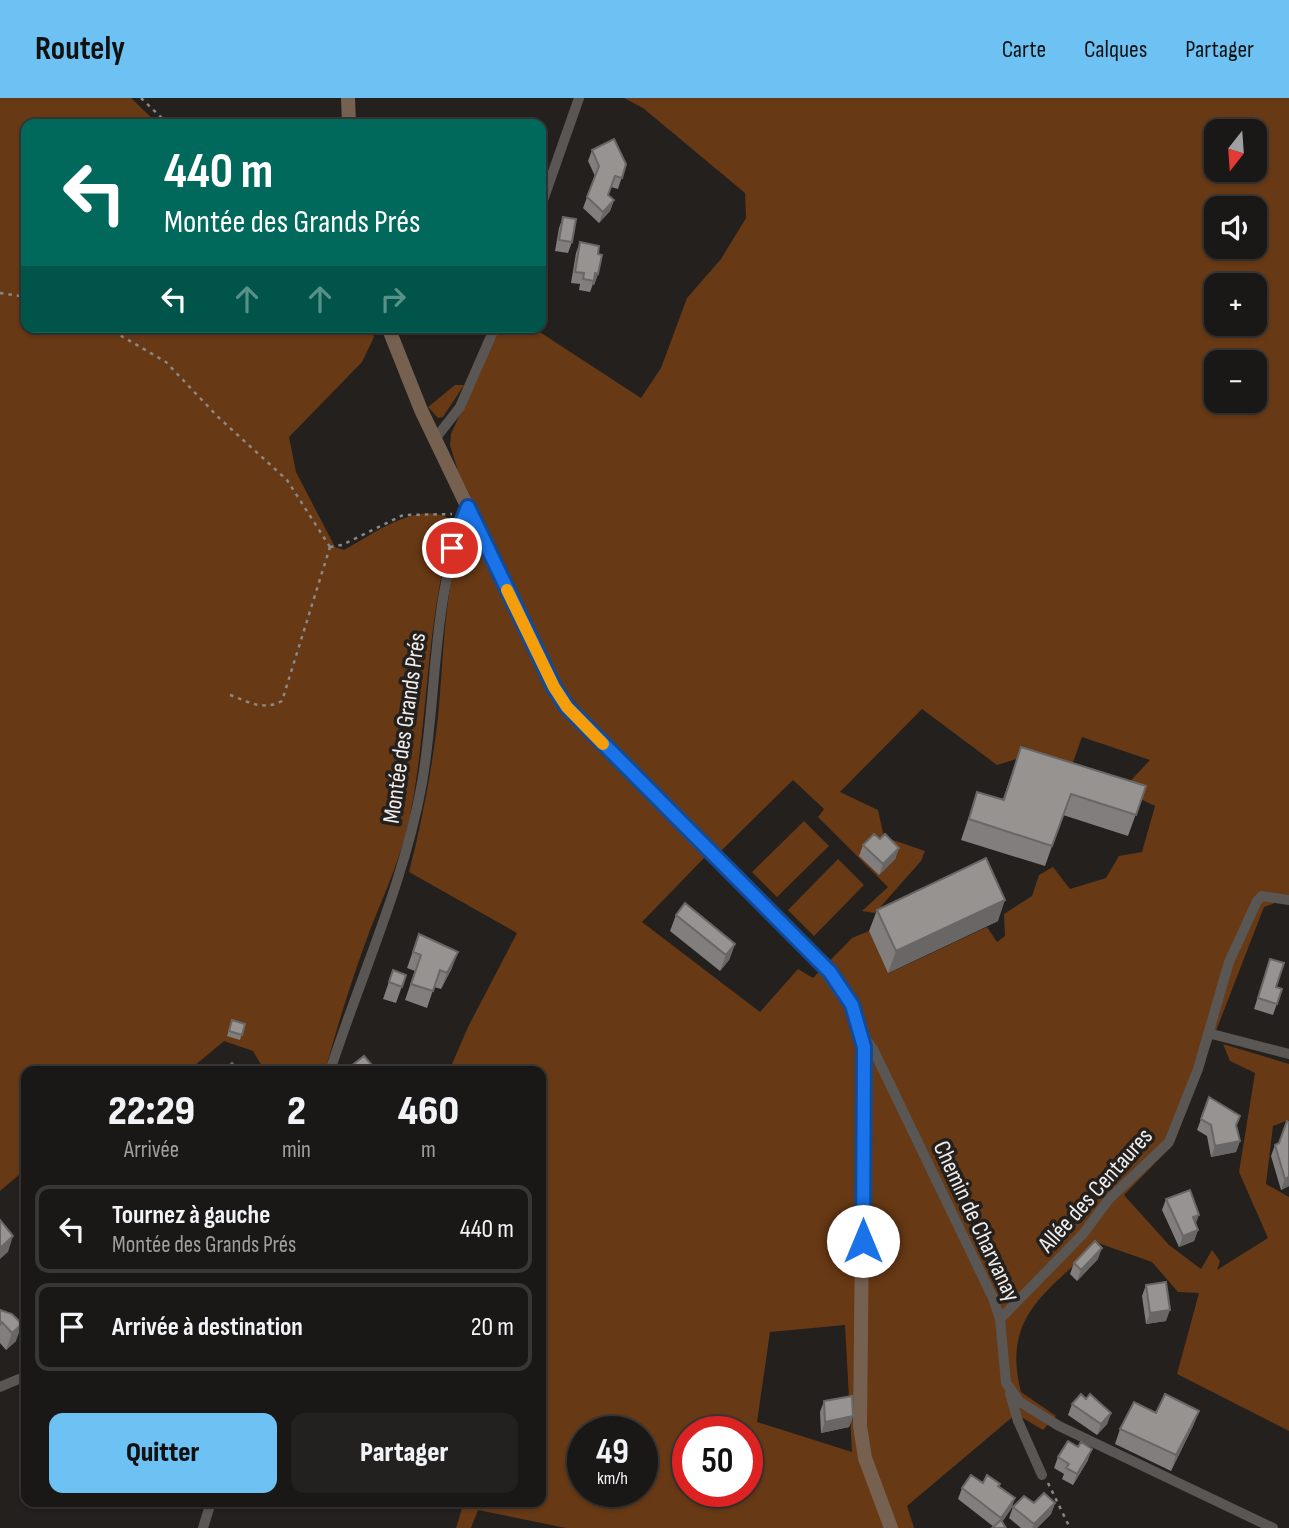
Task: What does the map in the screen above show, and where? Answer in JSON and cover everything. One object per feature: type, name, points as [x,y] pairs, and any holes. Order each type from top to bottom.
[{"type":"main road","points":[[348,98],[349,119]]},
{"type":"main road","points":[[391,333],[466,510],[554,687],[567,707],[830,972],[852,1005],[862,1034],[860,1426],[865,1458],[891,1528]]},
{"type":"street","points":[[546,192],[579,98]]},
{"type":"street","points":[[435,439],[460,407],[492,333]]},
{"type":"street","name":"Montée des Grands Prés","points":[[332,1066],[407,852],[422,780],[444,581],[466,510]]},
{"type":"street","name":"Allée des Centaures","points":[[1000,1319],[1083,1234],[1109,1199],[1169,1142],[1186,1104],[1229,962],[1257,901],[1262,896],[1289,900]]},
{"type":"street","points":[[1208,1033],[1289,1054]]},
{"type":"street","name":"Chemin de Charvanay","points":[[862,1034],[873,1049],[993,1298],[1000,1319],[1001,1354],[1009,1391],[1018,1422],[1042,1475]]},
{"type":"street","points":[[0,1387],[21,1378]]},
{"type":"street","points":[[1009,1391],[1020,1402],[1059,1426],[1273,1528]]},
{"type":"street","points":[[203,1528],[209,1507]]},
{"type":"path","points":[[141,98],[163,119]]},
{"type":"path","points":[[0,293],[21,296]]},
{"type":"path","points":[[116,333],[166,362],[218,417],[287,480],[330,547]]},
{"type":"path","points":[[330,547],[342,545],[403,515],[466,510]]},
{"type":"path","points":[[230,695],[260,707],[270,708],[282,701],[330,547]]},
{"type":"path","points":[[1042,1475],[1070,1528]]},
{"type":"shaded area","points":[[0,98],[131,98],[153,119],[21,119],[21,333],[373,333],[374,337],[362,362],[289,437],[296,472],[335,547],[344,550],[384,527],[413,515],[442,515],[455,522],[445,559],[432,635],[420,749],[408,825],[396,865],[352,982],[326,1066],[262,1066],[253,1051],[224,1041],[194,1066],[21,1066],[21,1175],[0,1191]]},
{"type":"shaded area","points":[[624,98],[1289,98],[1289,897],[1281,895],[1273,904],[1264,907],[1171,1147],[1124,1195],[1169,1245],[1201,1269],[1212,1250],[1220,1261],[1217,1270],[1268,1238],[1239,1172],[1255,1073],[1230,1061],[1223,1044],[1289,1064],[1289,1120],[1273,1126],[1266,1184],[1289,1197],[1289,1431],[1177,1374],[1199,1293],[1178,1292],[1152,1262],[1098,1243],[1047,1291],[1034,1307],[1024,1324],[1018,1343],[1017,1365],[1021,1392],[1056,1416],[1043,1430],[1016,1414],[907,1506],[914,1528],[566,1528],[478,1510],[471,1528],[456,1528],[462,1507],[546,1507],[546,1066],[451,1066],[468,1027],[517,933],[409,872],[433,756],[447,606],[461,541],[470,537],[476,543],[549,689],[707,855],[642,922],[760,1012],[798,969],[813,978],[852,938],[869,931],[889,973],[987,927],[997,942],[1005,936],[1004,914],[1032,896],[1039,875],[1053,867],[1070,889],[1106,878],[1119,856],[1142,852],[1155,806],[1122,790],[1150,760],[1082,737],[1072,765],[1036,753],[997,765],[922,709],[840,792],[878,810],[884,837],[925,851],[921,861],[875,913],[862,911],[888,887],[818,817],[824,809],[793,780],[720,852],[594,725],[564,689],[458,471],[450,445],[451,434],[497,333],[541,333],[641,398],[661,368],[687,298],[721,259],[746,218],[745,193],[643,108]]},
{"type":"shaded area","points":[[455,385],[464,385],[443,417],[438,418],[428,407]]},
{"type":"shaded area","points":[[804,821],[829,846],[777,897],[752,872]]},
{"type":"shaded area","points":[[838,859],[864,885],[814,936],[788,910]]},
{"type":"building","points":[[614,139],[626,164],[622,178],[615,176],[608,195],[614,200],[603,212],[587,197],[599,166],[592,150]]},
{"type":"building","points":[[563,217],[576,219],[572,242],[559,240]]},
{"type":"building","points":[[580,242],[599,246],[598,254],[602,255],[594,281],[583,279],[584,273],[575,272]]},
{"type":"building","points":[[1021,747],[1146,786],[1136,815],[1071,794],[1052,846],[969,819],[977,792],[1004,800]]},
{"type":"building","points":[[874,834],[880,839],[885,834],[899,848],[883,864],[863,845]]},
{"type":"building","points":[[986,858],[1005,900],[896,951],[877,910]]},
{"type":"building","points":[[685,903],[735,944],[726,955],[676,915]]},
{"type":"building","points":[[419,934],[458,952],[447,973],[440,970],[433,991],[411,984],[421,955],[413,952]]},
{"type":"building","points":[[1270,959],[1284,963],[1276,987],[1282,989],[1277,1004],[1258,998]]},
{"type":"building","points":[[393,970],[406,975],[402,987],[389,982]]},
{"type":"building","points":[[232,1020],[245,1024],[242,1035],[229,1031]]},
{"type":"building","points":[[364,1056],[373,1066],[351,1066]]},
{"type":"building","points":[[1209,1097],[1240,1116],[1236,1125],[1240,1141],[1215,1146],[1211,1125],[1201,1119]]},
{"type":"building","points":[[1287,1121],[1289,1177],[1285,1179],[1275,1145],[1279,1143]]},
{"type":"building","points":[[1190,1190],[1199,1215],[1193,1217],[1198,1230],[1183,1236],[1166,1199]]},
{"type":"building","points":[[0,1220],[13,1236],[0,1248]]},
{"type":"building","points":[[1095,1241],[1102,1248],[1081,1270],[1074,1263]]},
{"type":"building","points":[[1166,1282],[1170,1310],[1150,1313],[1146,1285]]},
{"type":"building","points":[[0,1310],[12,1314],[21,1323],[12,1333],[2,1322],[0,1325]]},
{"type":"building","points":[[1081,1394],[1086,1399],[1090,1394],[1111,1413],[1101,1424],[1072,1404]]},
{"type":"building","points":[[1165,1394],[1199,1411],[1176,1455],[1120,1429],[1134,1402],[1156,1413]]},
{"type":"building","points":[[852,1396],[853,1416],[825,1422],[824,1401]]},
{"type":"building","points":[[1068,1441],[1078,1447],[1081,1442],[1092,1449],[1077,1474],[1066,1468],[1069,1464],[1058,1457]]},
{"type":"building","points":[[971,1475],[983,1483],[987,1475],[1015,1498],[1001,1518],[962,1488]]},
{"type":"building","points":[[1044,1493],[1055,1503],[1034,1524],[1013,1507],[1024,1496],[1034,1503]]},
{"type":"building","points":[[1001,1520],[1006,1528],[992,1528]]},
{"type":"slow traffic","points":[[507,590],[554,687],[567,707],[603,744]]},
{"type":"route","points":[[452,548],[468,507],[554,687],[567,707],[774,914],[844,990],[858,1022],[864,1047],[863,1241]]}]
